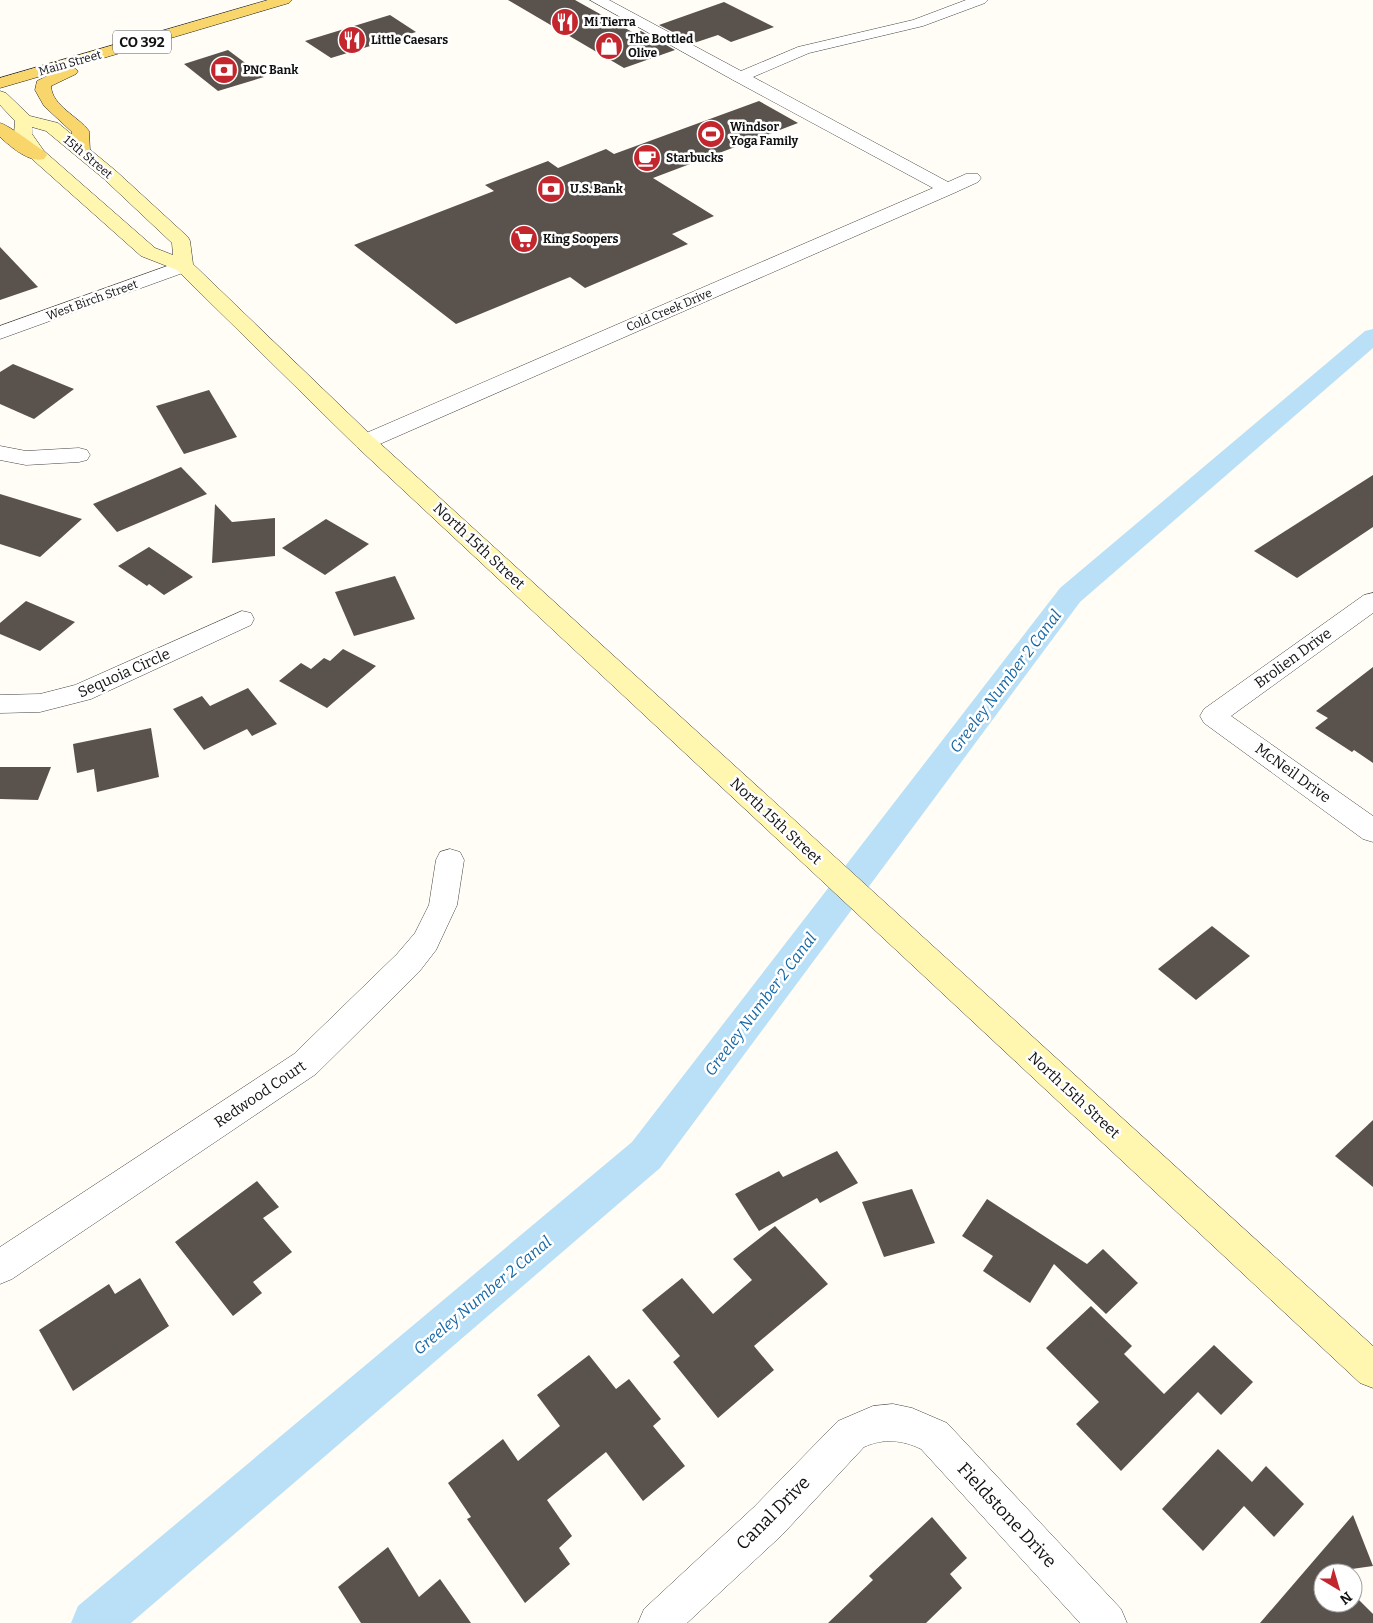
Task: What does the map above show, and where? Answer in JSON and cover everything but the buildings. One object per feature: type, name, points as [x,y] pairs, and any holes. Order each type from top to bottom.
[{"type":"main road","name":"Main Street","points":[[8,65],[231,0]]},
{"type":"main road","name":"Main Street","points":[[0,83],[284,0]]},
{"type":"main road","points":[[81,151],[80,131],[43,96],[43,84],[63,73],[142,49],[202,25]]},
{"type":"main road","points":[[0,128],[15,141],[38,155]]},
{"type":"street","points":[[598,0],[948,189]]},
{"type":"street","points":[[739,77],[804,50],[918,23],[980,0]]},
{"type":"street","points":[[0,96],[24,120],[23,134],[38,155]]},
{"type":"street","name":"15th Street","points":[[24,120],[52,127],[144,207],[181,241],[184,266]]},
{"type":"street","name":"North 15th Street","points":[[38,155],[110,216],[148,252],[184,266],[365,442],[1373,1370]]},
{"type":"street","name":"Cold Creek Drive","points":[[365,442],[972,178]]},
{"type":"street","name":"West Birch Street","points":[[0,333],[184,266]]},
{"type":"street","points":[[0,453],[26,458],[80,455]]},
{"type":"street","name":"Brolien Drive","points":[[1213,716],[1373,601]]},
{"type":"street","name":"Sequoia Circle","points":[[0,704],[40,704],[82,693],[242,619]]},
{"type":"street","name":"McNeil Drive","points":[[1213,716],[1373,831]]},
{"type":"street","name":"Redwood Court","points":[[0,1267],[305,1064],[328,1044],[408,964],[426,941],[443,905],[450,860]]},
{"type":"street","name":"Canal Drive","points":[[658,1623],[768,1521],[851,1434],[866,1426],[897,1422]]},
{"type":"street","name":"Fieldstone Drive","points":[[897,1422],[910,1424],[934,1436],[1107,1623]]},
{"type":"waterway","name":"Greeley Number 2 Canal","points":[[95,1623],[646,1155],[1070,595],[1373,336]]},
{"type":"place","name":"Mi Tierra","points":[[565,22]]},
{"type":"place","name":"Little Caesars","points":[[352,40]]},
{"type":"place","name":"The Bottled Olive","points":[[609,46]]},
{"type":"place","name":"PNC Bank","points":[[224,70]]},
{"type":"place","name":"Windsor Yoga Family","points":[[711,134]]},
{"type":"place","name":"Starbucks","points":[[647,158]]},
{"type":"place","name":"U.S. Bank","points":[[551,189]]},
{"type":"place","name":"King Soopers","points":[[524,239]]}]
